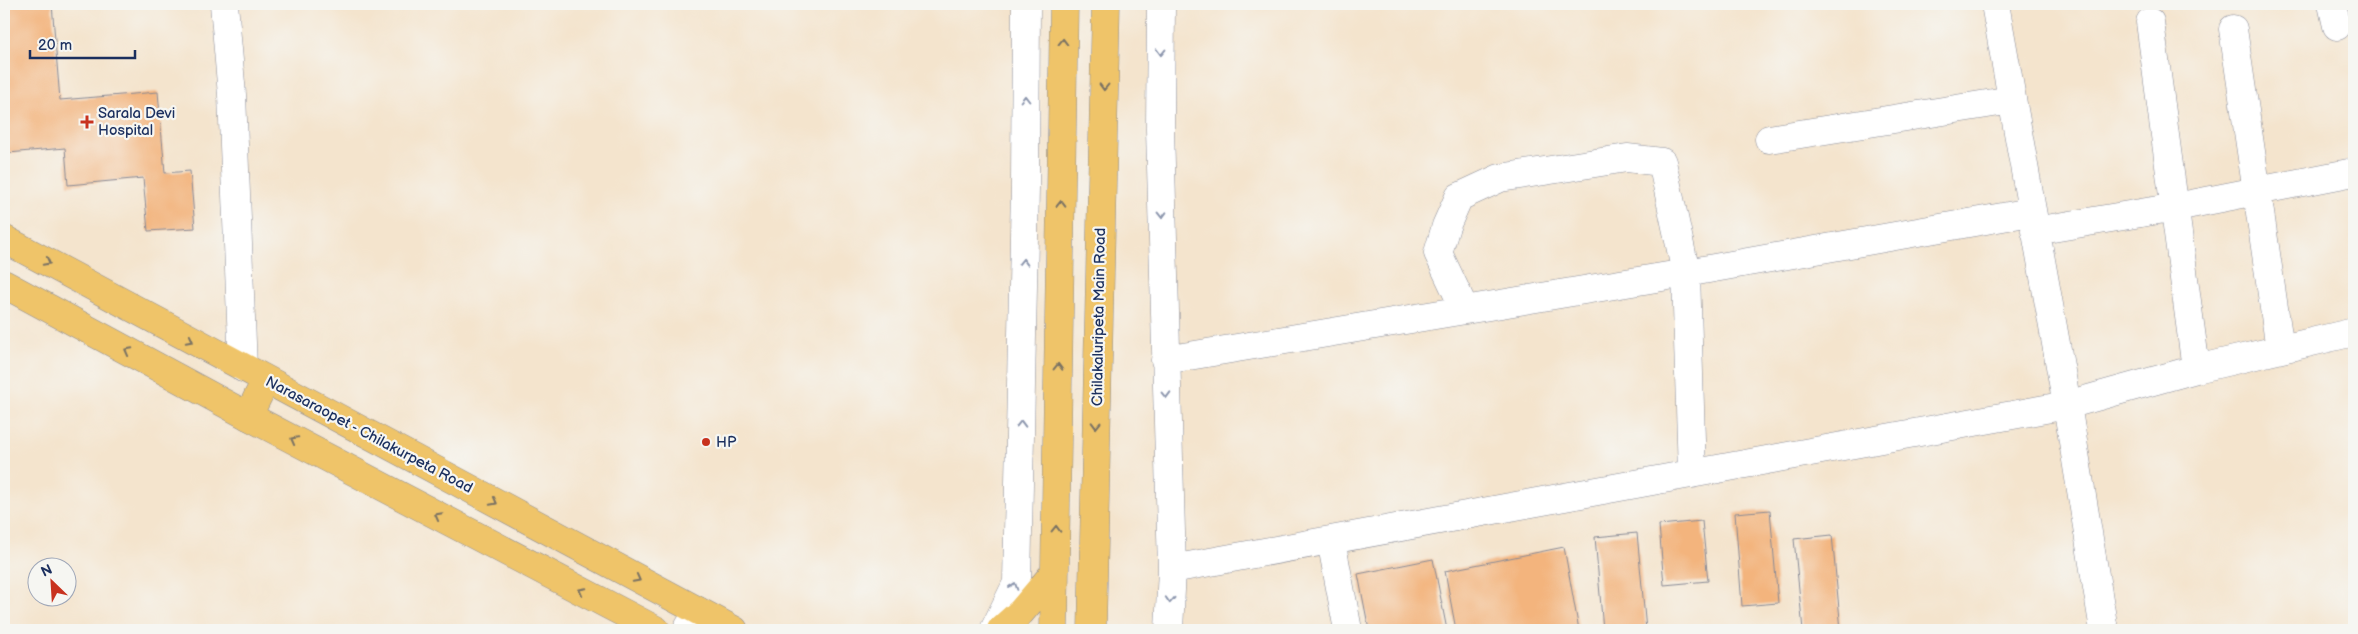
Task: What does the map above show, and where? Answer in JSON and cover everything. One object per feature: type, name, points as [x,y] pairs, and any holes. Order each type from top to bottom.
[{"type":"main road","points":[[1054,630],[1064,4]]},
{"type":"main road","name":"Chilakaluripeta Main Road","points":[[1092,630],[1106,4]]},
{"type":"main road","name":"Narasaraopet - Chilakurpeta Road","points":[[4,239],[254,374],[693,621],[734,630]]},
{"type":"main road","points":[[4,284],[248,416],[656,630]]},
{"type":"main road","points":[[248,416],[254,374]]},
{"type":"main road","points":[[1001,630],[1021,612],[1055,572]]},
{"type":"street","points":[[224,4],[254,374]]},
{"type":"street","points":[[994,630],[1017,583],[1026,4]]},
{"type":"street","points":[[1161,4],[1160,129],[1172,569],[1168,630]]},
{"type":"street","points":[[1995,4],[2067,405],[2104,630]]},
{"type":"street","points":[[2150,22],[2196,369]]},
{"type":"street","points":[[2233,29],[2280,349]]},
{"type":"street","points":[[1769,139],[2012,100]]},
{"type":"street","points":[[1465,310],[1438,253],[1446,226],[1459,197],[1500,178],[1627,158],[1662,162],[1686,273],[1692,474]]},
{"type":"street","points":[[1165,360],[1686,273],[2033,222],[2176,207],[2354,172]]},
{"type":"street","points":[[1172,569],[2067,405],[2196,369],[2354,332]]},
{"type":"street","points":[[1331,540],[1348,630]]},
{"type":"building","points":[[4,4],[52,4],[60,100],[158,92],[165,173],[190,171],[195,228],[148,231],[143,178],[68,185],[65,148],[8,153],[4,105]]},
{"type":"building","points":[[1770,510],[1778,603],[1742,606],[1735,513]]},
{"type":"building","points":[[1702,521],[1708,581],[1664,585],[1659,525]]},
{"type":"building","points":[[1637,533],[1646,630],[1603,630],[1595,537]]},
{"type":"building","points":[[1832,535],[1841,630],[1803,630],[1794,539]]},
{"type":"building","points":[[1564,547],[1579,630],[1456,630],[1445,571]]},
{"type":"building","points":[[1433,559],[1447,630],[1369,630],[1358,574]]},
{"type":"place","name":"Sarala Devi Hospital","points":[[87,122]]},
{"type":"place","name":"HP","points":[[706,442]]}]
